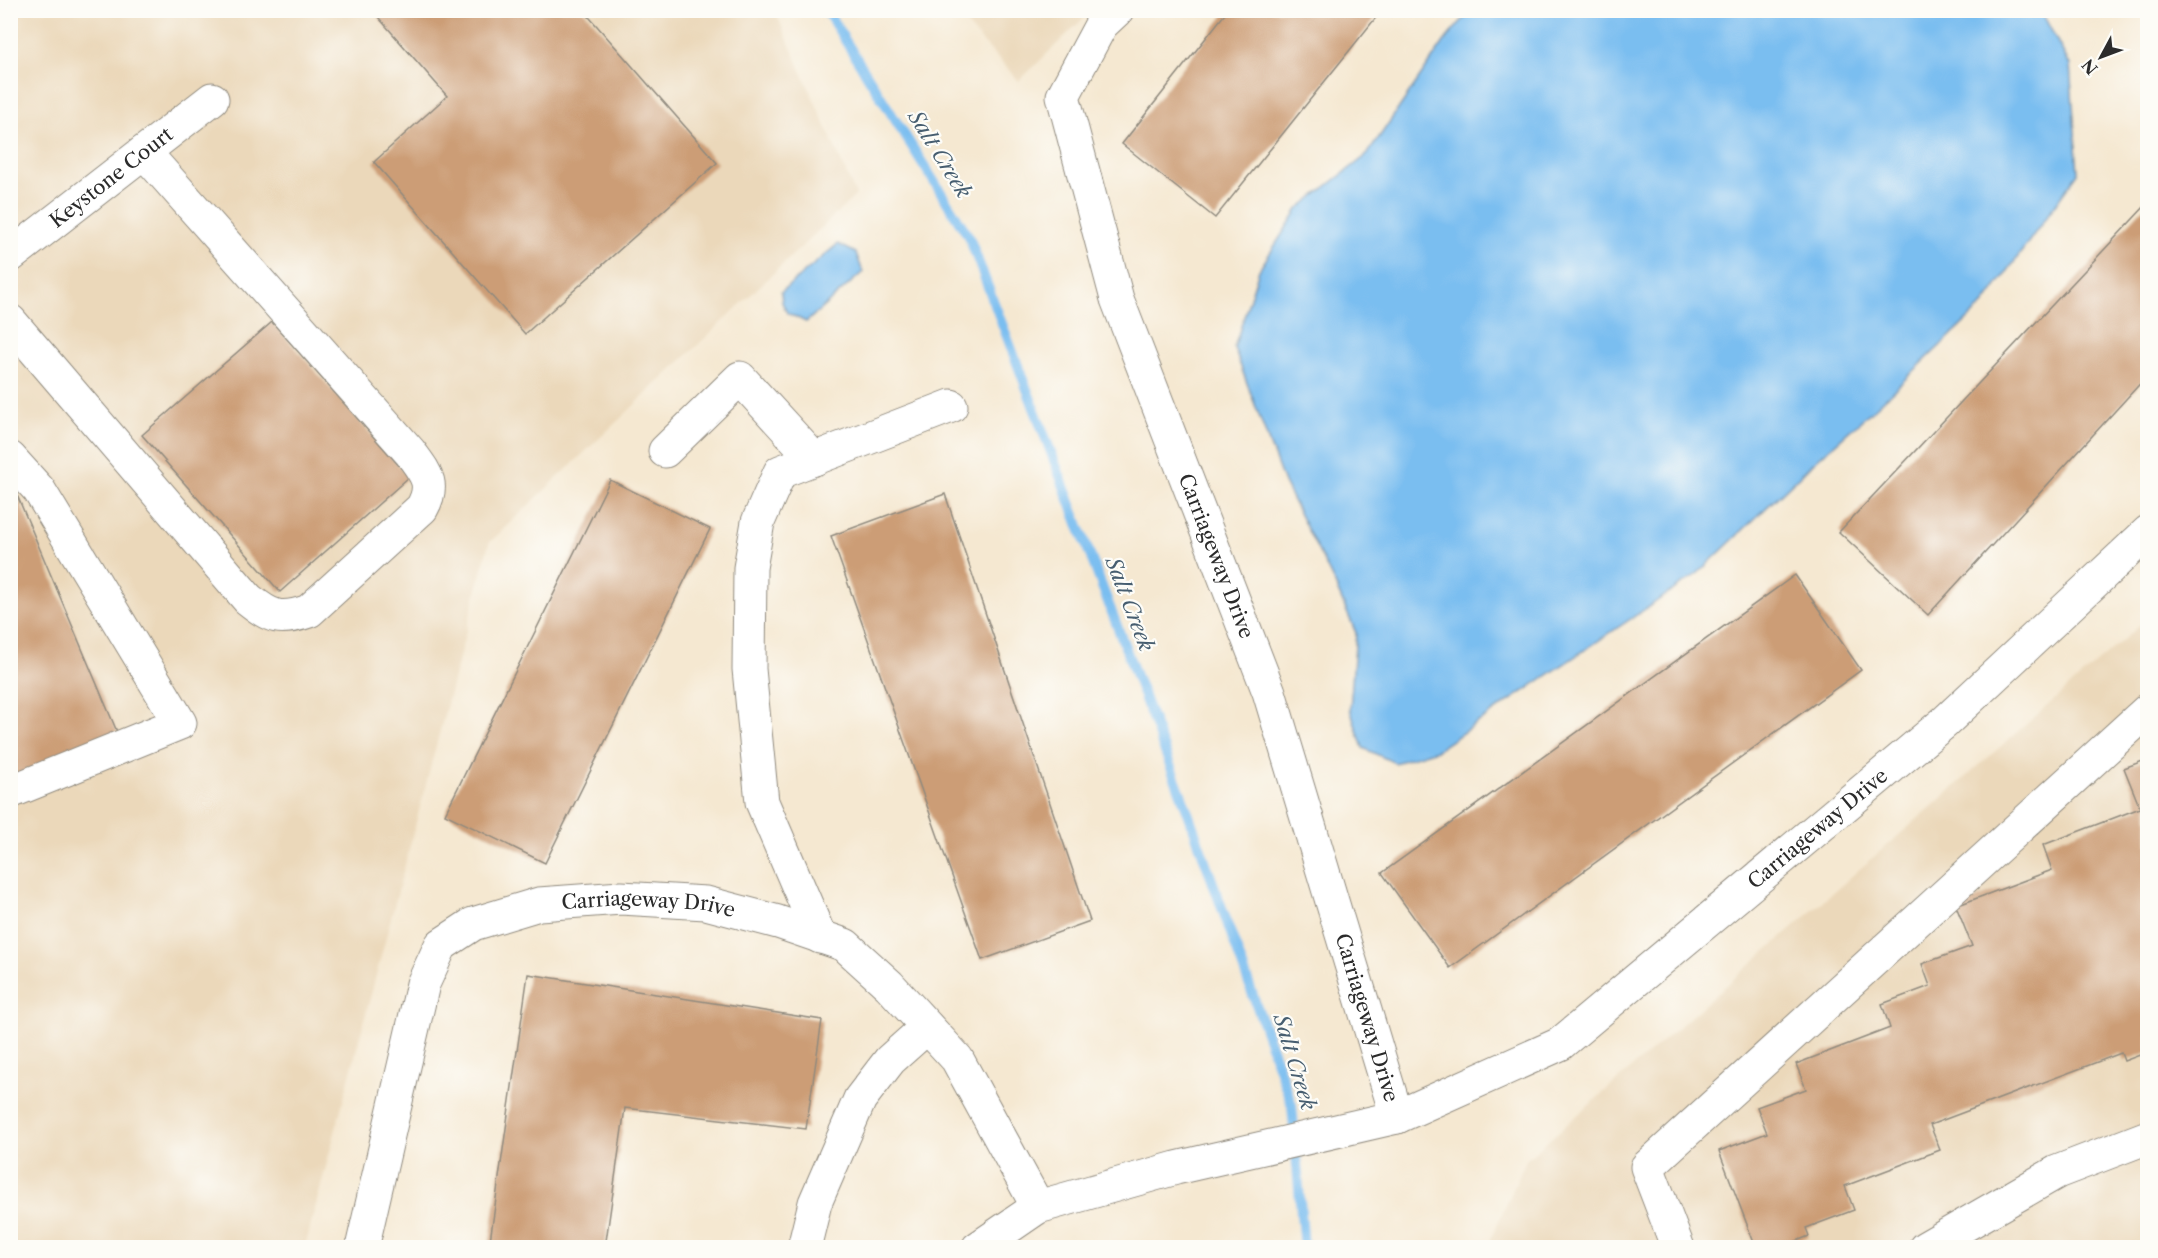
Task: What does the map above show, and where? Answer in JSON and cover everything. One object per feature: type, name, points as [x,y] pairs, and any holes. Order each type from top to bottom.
[{"type":"street","name":"Carriageway Drive","points":[[1117,10],[1101,25],[1063,96],[1117,299],[1269,692],[1397,1117]]},
{"type":"street","name":"Keystone Court","points":[[10,256],[212,99]]},
{"type":"street","points":[[10,321],[248,599],[263,611],[287,618],[309,611],[422,508],[428,497],[427,476],[410,452],[144,152]]},
{"type":"street","points":[[665,452],[740,378],[814,459]]},
{"type":"street","points":[[820,937],[762,802],[749,669],[750,568],[758,522],[780,472],[951,406]]},
{"type":"street","points":[[10,458],[39,490],[180,723],[10,792]]},
{"type":"street","name":"Carriageway Drive","points":[[978,1248],[984,1241],[1038,1207],[1176,1168],[1397,1117],[1560,1044],[1945,722],[2148,532]]},
{"type":"street","points":[[1678,1248],[1647,1167],[2148,710]]},
{"type":"street","name":"Carriageway Drive","points":[[362,1248],[423,984],[441,945],[473,924],[539,904],[621,898],[706,903],[778,922],[845,945],[889,985],[957,1059],[1038,1207]]},
{"type":"street","points":[[804,1248],[815,1203],[860,1099],[890,1060],[927,1027]]},
{"type":"street","points":[[1925,1248],[2057,1172],[2148,1137]]},
{"type":"shaded area","points":[[10,11],[775,11],[856,195],[489,543],[305,1247],[11,1247]]},
{"type":"shaded area","points":[[954,11],[1091,11],[1019,81]]},
{"type":"shaded area","points":[[2147,619],[2147,1247],[1487,1248],[1526,1160]]},
{"type":"water","points":[[1471,10],[2041,11],[2070,65],[2078,173],[1984,304],[1697,574],[1437,750],[1395,763],[1363,748],[1350,709],[1356,633],[1334,582],[1284,483],[1234,348],[1259,270],[1299,208],[1367,155],[1446,39]]},
{"type":"water","points":[[838,244],[856,253],[863,272],[806,322],[787,313],[781,292]]},
{"type":"building","points":[[372,10],[583,10],[717,163],[525,334],[374,162],[447,96]]},
{"type":"building","points":[[1228,10],[1382,10],[1215,218],[1122,144]]},
{"type":"building","points":[[2148,203],[2148,375],[1928,615],[1839,532]]},
{"type":"building","points":[[272,322],[409,477],[280,592],[142,435]]},
{"type":"building","points":[[610,480],[710,529],[545,863],[445,814]]},
{"type":"building","points":[[945,494],[1090,921],[982,960],[831,536]]},
{"type":"building","points":[[17,495],[118,734],[10,779],[10,498]]},
{"type":"building","points":[[1795,575],[1861,670],[1450,968],[1382,873]]},
{"type":"building","points":[[2148,759],[2148,1052],[2124,1061],[2121,1053],[1930,1125],[1940,1150],[1845,1186],[1854,1210],[1806,1228],[1809,1236],[1779,1248],[1756,1248],[1719,1151],[1767,1133],[1757,1107],[1806,1089],[1796,1064],[1890,1028],[1882,1004],[1930,986],[1922,964],[1972,946],[1956,906],[2052,870],[2043,845],[2140,808],[2124,768]]},
{"type":"building","points":[[528,974],[822,1020],[806,1129],[625,1108],[605,1248],[489,1248]]},
{"type":"waterway","name":"Salt Creek","points":[[826,10],[969,237],[1186,807],[1292,1105],[1304,1248]]}]
